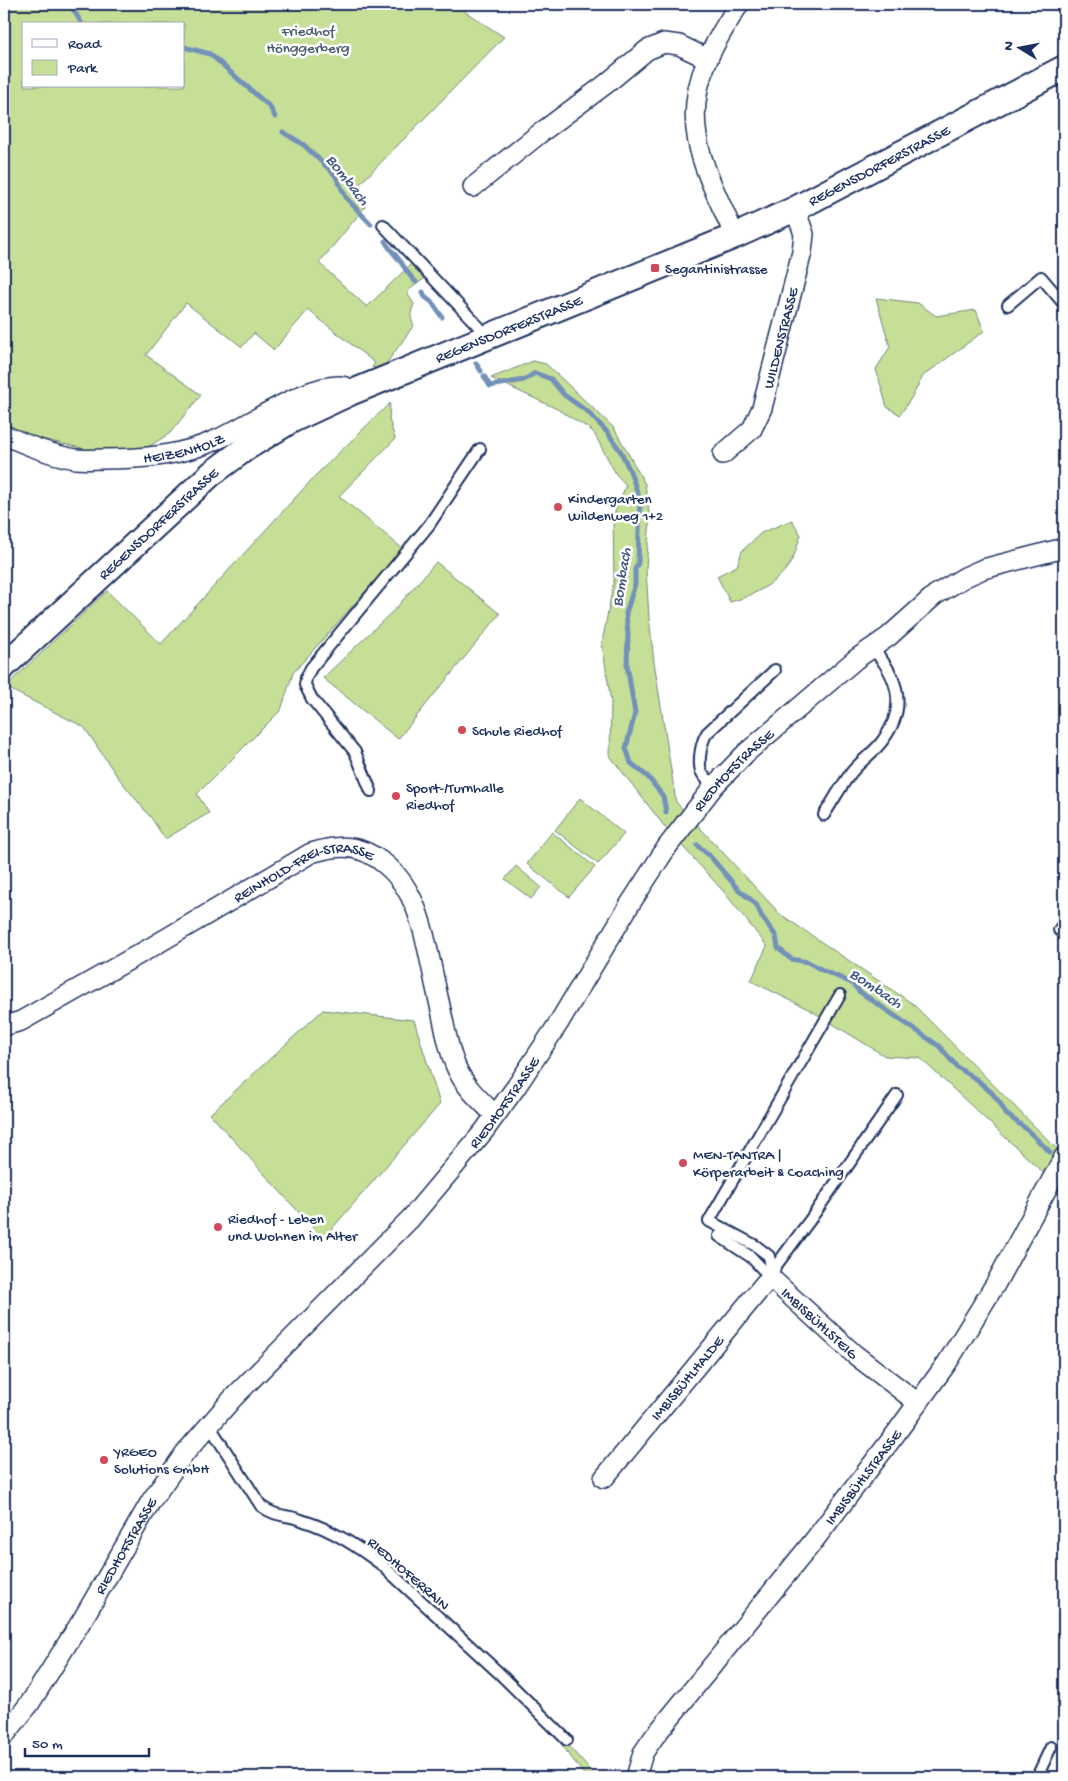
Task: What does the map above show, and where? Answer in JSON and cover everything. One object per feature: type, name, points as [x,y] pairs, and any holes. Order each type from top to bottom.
[{"type":"street","points":[[735,236],[703,164],[695,129],[694,108],[708,59],[739,4]]},
{"type":"street","points":[[474,187],[647,50],[664,44],[679,46],[708,59]]},
{"type":"street","name":"REGENSDORFERSTRASSE","points":[[4,666],[210,474],[246,448],[292,420],[350,393],[735,236],[795,209],[1064,68]]},
{"type":"street","name":"WILDENSTRASSE","points":[[723,454],[752,430],[762,408],[802,252],[804,234],[795,209]]},
{"type":"street","name":"HEIZENHOLZ","points":[[4,435],[37,449],[76,459],[119,459],[158,456],[218,440],[283,404],[322,388],[340,385],[346,387],[350,393]]},
{"type":"street","name":"RIEDHOFSTRASSE","points":[[4,1736],[30,1703],[84,1617],[151,1502],[185,1453],[209,1424],[411,1218],[496,1115],[558,1024],[630,904],[662,855],[714,786],[746,754],[856,659],[888,637],[935,595],[964,577],[983,569],[1064,548]]},
{"type":"street","name":"REINHOLD-FREI-STRASSE","points":[[4,1026],[21,1021],[150,948],[311,852],[336,846],[351,848],[364,851],[377,858],[392,870],[404,885],[416,907],[424,929],[449,1044],[457,1069],[474,1094],[496,1115]]},
{"type":"street","name":"IMBISBÜHLSTRASSE","points":[[636,1777],[643,1753],[654,1737],[812,1543],[947,1363],[996,1283],[1064,1157]]},
{"type":"street","name":"IMBISBÜHLSTEIG","points":[[773,1280],[854,1354],[918,1403]]},
{"type":"street","name":"IMBISBÜHLHALDE","points":[[604,1478],[765,1283],[773,1280]]},
{"type":"lane","points":[[383,225],[480,328],[486,338]]},
{"type":"lane","points":[[1008,305],[1041,277],[1064,304]]},
{"type":"lane","points":[[371,791],[355,752],[312,698],[305,685],[306,678],[310,668],[429,525],[480,449]]},
{"type":"lane","points":[[824,815],[851,772],[883,741],[893,725],[897,710],[898,692],[888,668],[872,648]]},
{"type":"lane","points":[[714,786],[706,779],[701,770],[702,741],[707,733],[775,670]]},
{"type":"lane","name":"IMBISBÜHLSTEIG","points":[[773,1280],[769,1256],[756,1246],[709,1221],[840,995]]},
{"type":"lane","points":[[773,1280],[775,1267],[810,1220],[897,1094]]},
{"type":"lane","points":[[719,1236],[751,1257],[773,1280]]},
{"type":"lane","name":"RIEDHOFERRAIN","points":[[209,1424],[261,1506],[271,1513],[303,1520],[335,1533],[370,1555],[498,1672],[567,1740]]},
{"type":"lane","points":[[1037,1777],[1051,1747]]},
{"type":"green space","name":"Friedhof Hönggerberg","points":[[4,4],[469,4],[464,11],[504,37],[354,190],[365,207],[319,263],[367,307],[412,263],[425,278],[409,290],[408,295],[414,304],[411,319],[414,325],[386,364],[375,368],[372,367],[375,363],[308,310],[274,350],[254,333],[242,347],[186,303],[146,355],[201,395],[170,433],[142,451],[94,451],[33,437],[4,425]]},
{"type":"green space","points":[[876,298],[918,303],[936,316],[976,310],[984,331],[923,376],[900,415],[887,407],[876,369],[890,347]]},
{"type":"green space","points":[[533,361],[546,364],[614,428],[645,484],[650,519],[646,569],[649,618],[676,802],[780,914],[913,1004],[1064,1156],[1064,1192],[920,1058],[885,1056],[810,1010],[751,981],[767,946],[724,892],[665,827],[610,756],[611,702],[602,643],[614,580],[613,517],[626,485],[616,474],[590,429],[557,409],[491,378]]},
{"type":"green space","points":[[390,403],[389,419],[395,439],[339,496],[403,549],[293,673],[281,710],[197,794],[209,813],[165,839],[152,819],[117,776],[84,727],[5,687],[107,591],[161,644],[316,475]]},
{"type":"green space","points":[[792,520],[801,535],[787,568],[761,590],[730,602],[717,576],[737,566],[742,551],[761,533]]},
{"type":"green space","points":[[436,562],[500,614],[398,739],[323,678],[396,608]]},
{"type":"green space","points":[[580,798],[624,834],[598,864],[555,830]]},
{"type":"green space","points":[[552,832],[595,867],[569,897],[527,864]]},
{"type":"green space","points":[[516,866],[541,887],[531,899],[505,879]]},
{"type":"green space","points":[[323,1010],[414,1020],[440,1104],[323,1239],[210,1114]]},
{"type":"green space","points":[[555,1736],[560,1736],[596,1777],[586,1777]]},
{"type":"waterway","name":"Bombach","points":[[70,4],[81,22]]},
{"type":"waterway","name":"Bombach","points":[[185,47],[210,54],[270,107],[275,117]]},
{"type":"waterway","name":"Bombach","points":[[283,132],[304,145],[335,175],[347,199],[371,224]]},
{"type":"waterway","name":"Bombach","points":[[385,241],[416,282]]},
{"type":"waterway","points":[[423,292],[442,317]]},
{"type":"waterway","name":"Bombach","points":[[476,363],[481,371]]},
{"type":"waterway","name":"Bombach","points":[[484,376],[490,386],[524,380],[535,373],[551,379],[564,395],[588,412],[608,433],[621,452],[630,471],[640,500],[638,563],[635,569],[635,584],[626,613],[628,634],[627,665],[635,713],[626,748],[631,763],[648,777],[663,796],[666,812]]},
{"type":"waterway","name":"Bombach","points":[[697,845],[709,855],[738,889],[756,904],[762,917],[776,936],[778,948],[791,959],[808,962],[852,983],[860,992],[939,1046],[957,1067],[976,1079],[992,1093],[1006,1114],[1025,1128],[1050,1152]]},
{"type":"place","name":"Segantinistrasse","points":[[655,268]]},
{"type":"place","name":"Kindergarten Wildenweg 1+2","points":[[558,507]]},
{"type":"place","name":"Schule Riedhof","points":[[462,730]]},
{"type":"place","name":"Sport-/Turnhalle Riedhof","points":[[396,796]]},
{"type":"place","name":"MEN-TANTRA | Körperarbeit & Coaching","points":[[683,1163]]},
{"type":"place","name":"Riedhof - Leben und Wohnen im Alter","points":[[218,1227]]},
{"type":"place","name":"YRGEO Solutions GmbH","points":[[104,1460]]}]
